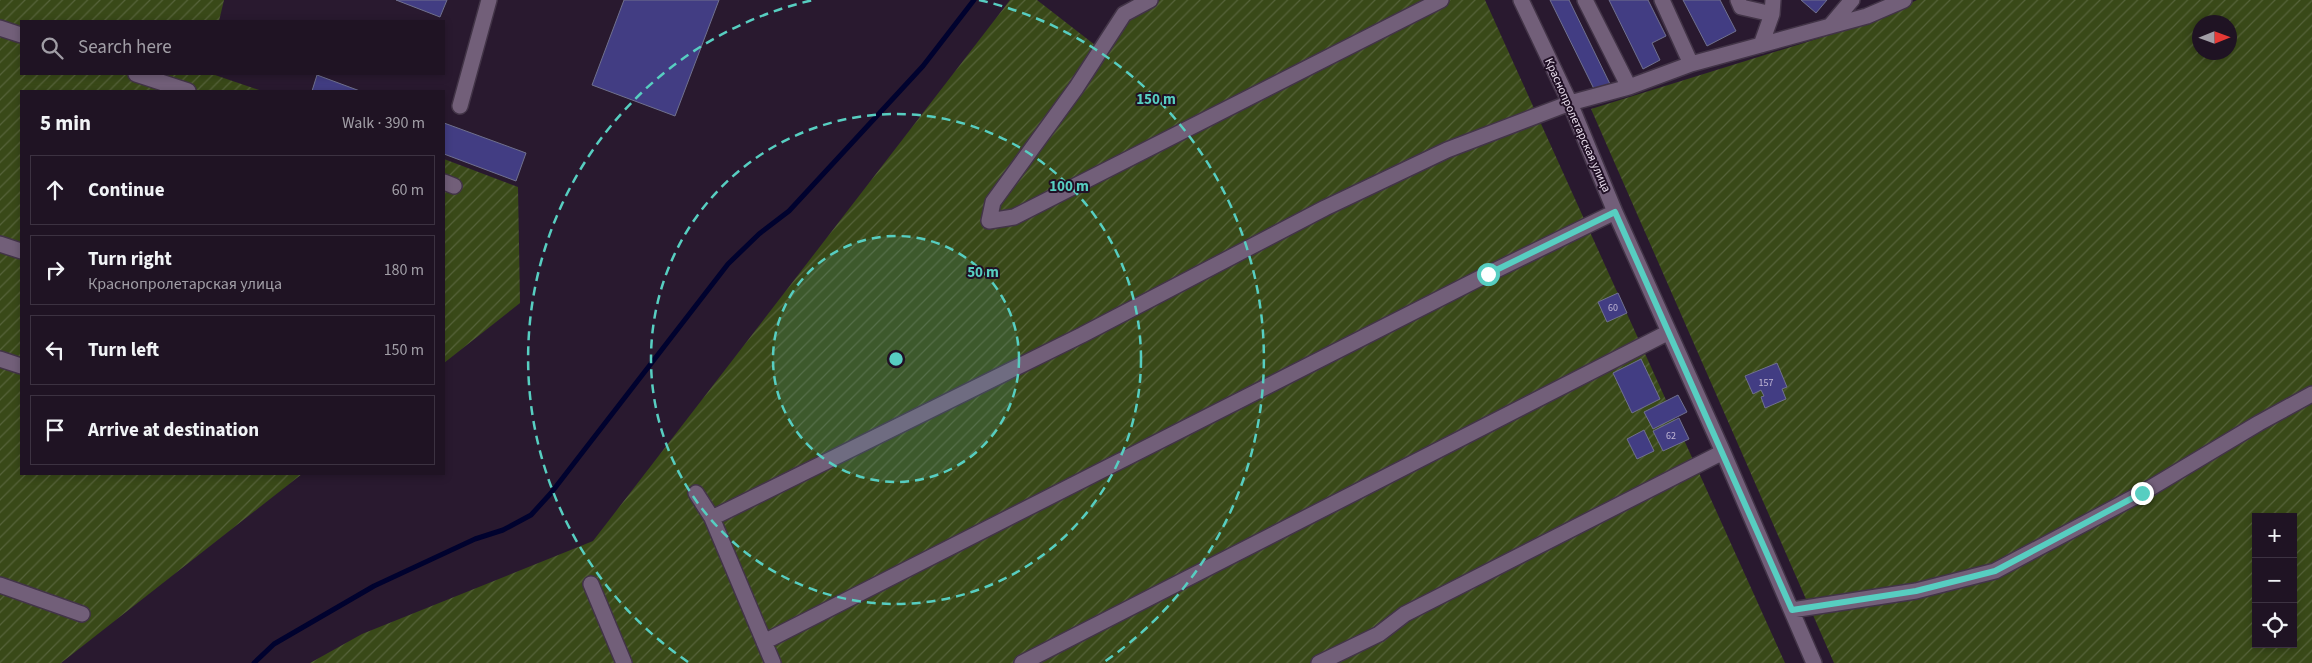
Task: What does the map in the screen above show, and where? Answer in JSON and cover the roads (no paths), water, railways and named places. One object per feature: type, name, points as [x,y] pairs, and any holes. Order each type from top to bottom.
[{"type":"street","points":[[460,106],[489,0]]},
{"type":"street","points":[[1150,0],[1124,14],[1076,88],[993,202],[990,221],[1014,217],[1441,0]]},
{"type":"street","name":"Краснопролетарская улица","points":[[1522,0],[1570,103],[1615,212],[1723,452],[1814,663]]},
{"type":"street","points":[[1586,0],[1629,87]]},
{"type":"street","points":[[1662,0],[1690,64]]},
{"type":"street","points":[[1738,0],[1742,7],[1773,7],[1761,45]]},
{"type":"street","points":[[1830,26],[1852,0]]},
{"type":"street","points":[[712,518],[1082,335],[1325,208],[1447,150],[1570,103],[1629,87],[1690,64],[1867,16],[1904,0]]},
{"type":"street","points":[[0,28],[20,35]]},
{"type":"street","points":[[139,75],[185,90]]},
{"type":"street","points":[[764,642],[1479,278],[1615,212]]},
{"type":"street","points":[[0,244],[20,251]]},
{"type":"street","points":[[1022,663],[1669,332]]},
{"type":"street","points":[[0,359],[20,366]]},
{"type":"street","points":[[1792,610],[1916,591],[1995,571],[2142,493],[2312,394]]},
{"type":"street","points":[[1319,663],[1379,634],[1404,614],[1723,452]]},
{"type":"street","points":[[696,494],[712,518],[773,663]]},
{"type":"street","points":[[591,584],[624,663]]},
{"type":"street","points":[[0,585],[82,614]]},
{"type":"waterway","points":[[254,663],[274,644],[374,586],[475,539],[503,530],[531,515],[551,493],[728,264],[759,234],[789,211],[923,66],[974,0]]}]
